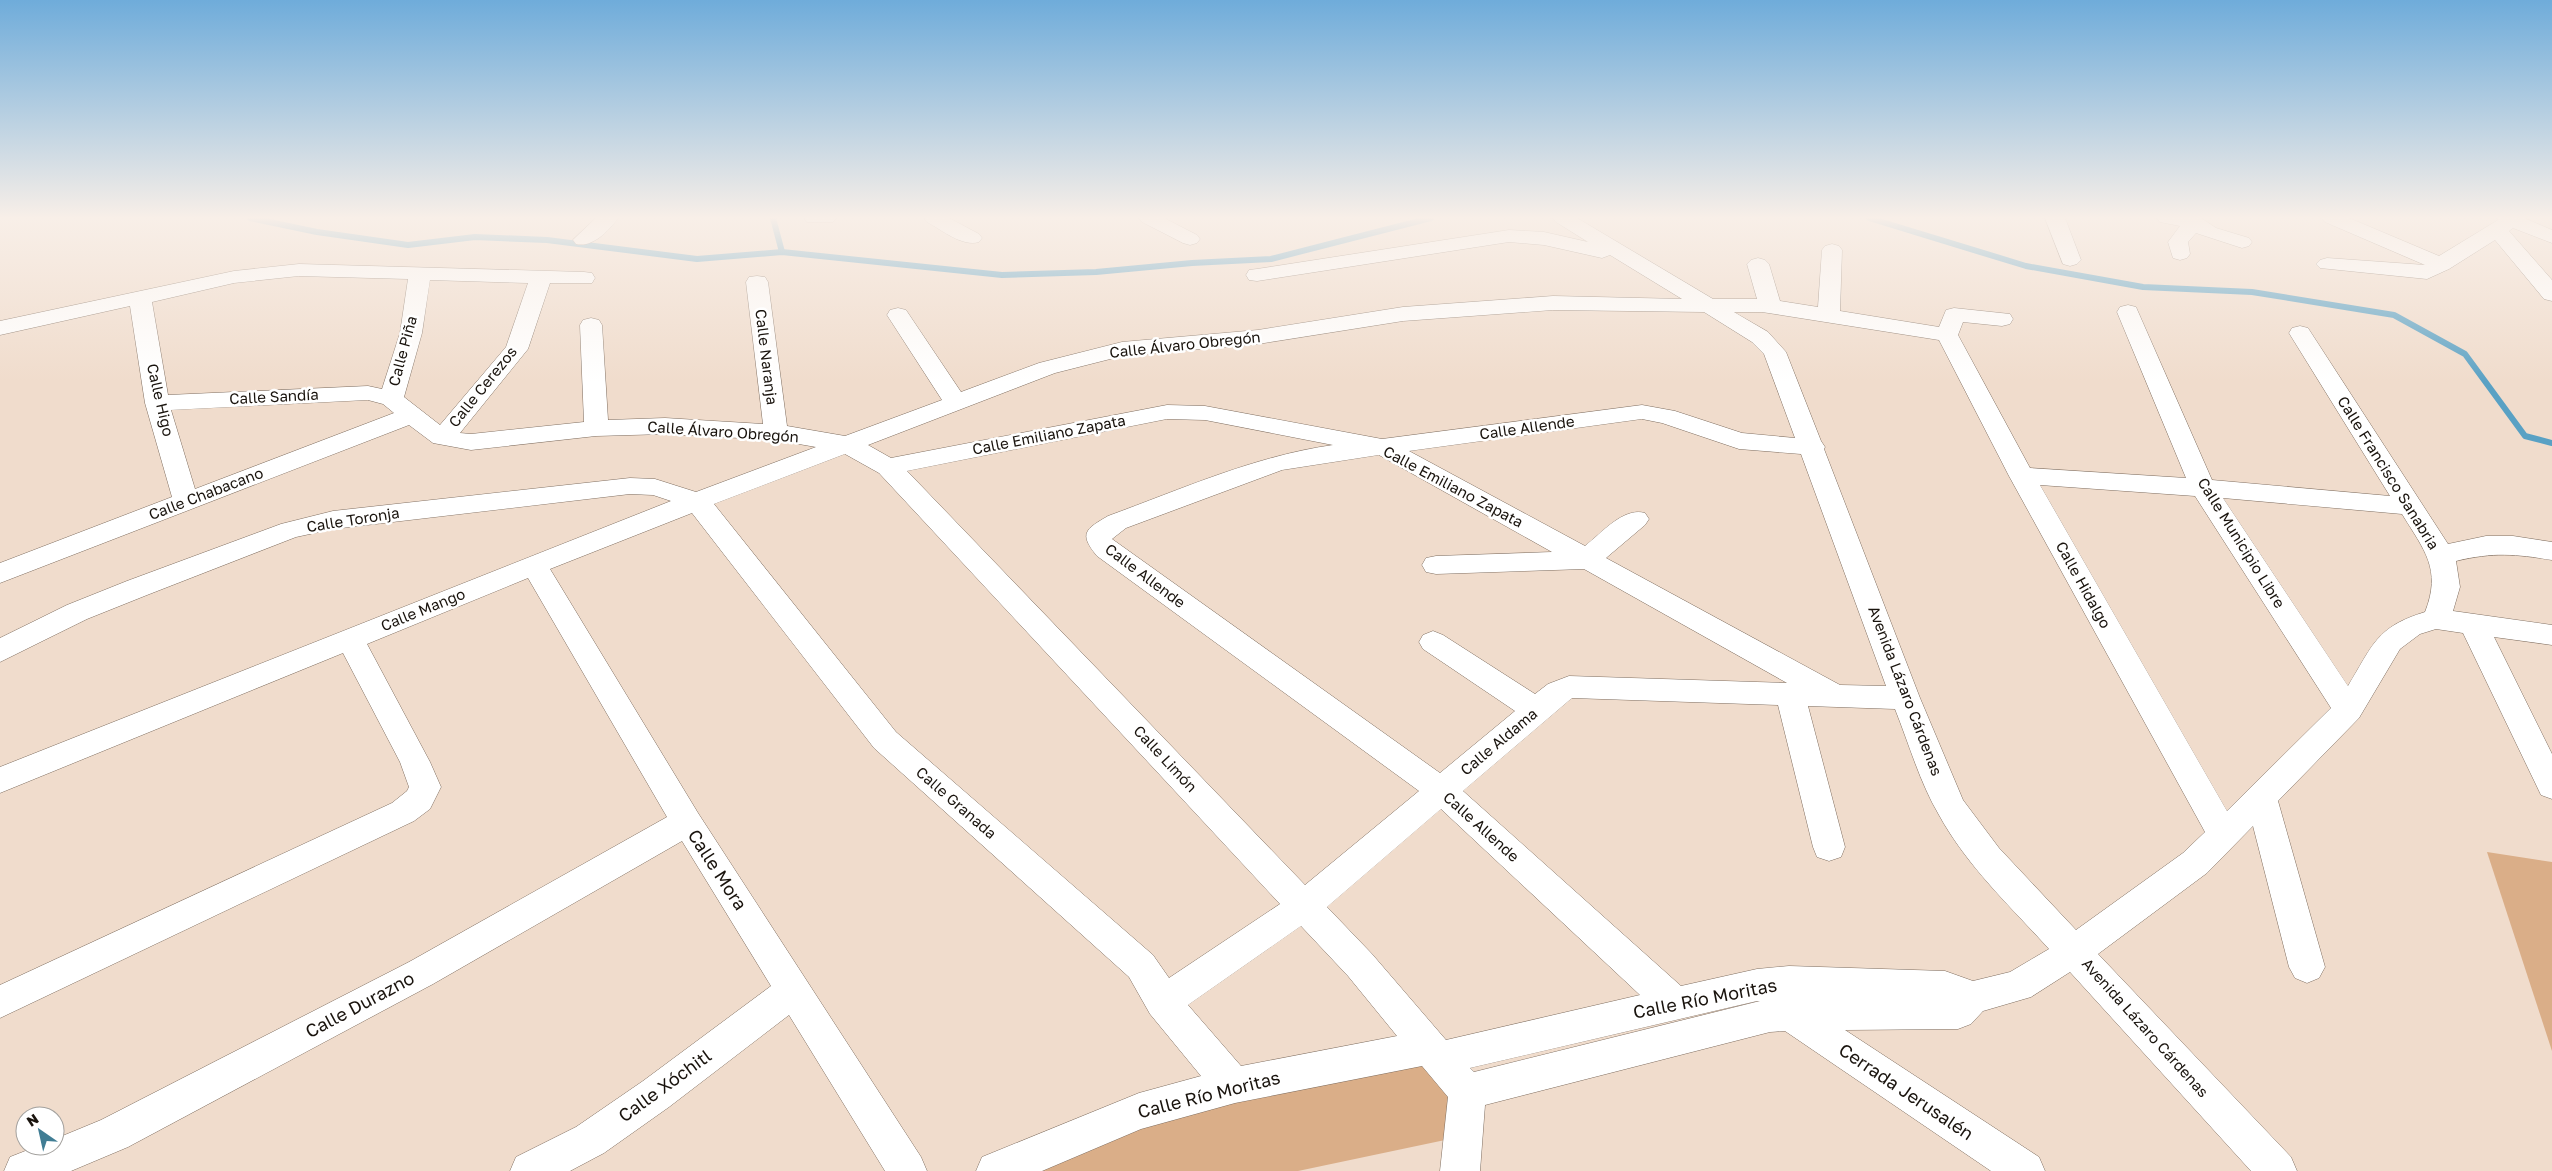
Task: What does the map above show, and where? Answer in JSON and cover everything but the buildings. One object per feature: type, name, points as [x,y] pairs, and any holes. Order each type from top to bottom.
[{"type":"street","points":[[0,328],[234,277],[274,273]]},
{"type":"street","points":[[406,273],[584,278]]},
{"type":"street","name":"Calle Piña","points":[[391,399],[411,333],[420,273]]},
{"type":"street","points":[[1257,275],[1272,273]]},
{"type":"street","name":"Avenida Lázaro Cárdenas","points":[[1652,273],[1760,338],[1775,352],[1813,447],[1905,698],[1950,806],[1965,830],[1987,858],[2075,951],[2271,1169]]},
{"type":"street","points":[[1760,273],[1770,306]]},
{"type":"street","points":[[1829,316],[1831,273]]},
{"type":"street","points":[[2538,273],[2552,294]]},
{"type":"street","name":"Calle Cerezos","points":[[442,438],[517,349],[541,277]]},
{"type":"street","name":"Calle Naranja","points":[[757,282],[776,432]]},
{"type":"street","name":"Calle Higo","points":[[140,298],[157,403],[186,501]]},
{"type":"street","name":"Calle Álvaro Obregón","points":[[391,399],[442,438],[471,442],[596,428],[665,426],[776,432],[847,444],[1047,368],[1122,349],[1258,337],[1404,314],[1553,303],[1770,306],[1947,335]]},
{"type":"street","name":"Calle Municipio Libre","points":[[2128,312],[2203,488],[2348,710]]},
{"type":"street","points":[[898,315],[956,403]]},
{"type":"street","points":[[1947,335],[1954,315],[2002,319]]},
{"type":"street","points":[[591,325],[596,428]]},
{"type":"street","name":"Calle Francisco Sanabria","points":[[2300,333],[2441,555],[2447,571],[2447,586],[2436,619]]},
{"type":"street","name":"Calle Hidalgo","points":[[1947,335],[2022,476],[2223,834]]},
{"type":"street","name":"Calle Sandía","points":[[157,403],[368,393],[391,399]]},
{"type":"street","name":"Calle Emiliano Zapata","points":[[888,467],[1166,412],[1205,413],[1383,448],[1834,695]]},
{"type":"street","name":"Calle Allende","points":[[1674,1003],[1441,790],[1106,549],[1099,542],[1099,534],[1117,522],[1274,464],[1298,458],[1642,412],[1666,416],[1739,441],[1813,447]]},
{"type":"street","name":"Calle Chabacano","points":[[0,573],[412,415]]},
{"type":"street","name":"Calle Limón","points":[[847,444],[888,467],[1360,965],[1467,1092]]},
{"type":"street","name":"Calle Mango","points":[[0,780],[534,565],[847,444]]},
{"type":"street","points":[[2022,476],[2203,488],[2410,506]]},
{"type":"street","name":"Calle Toronja","points":[[0,651],[77,612],[128,591],[290,530],[333,520],[630,486],[655,487],[697,501]]},
{"type":"street","name":"Calle Granada","points":[[697,501],[885,740],[1141,966],[1163,1002],[1217,1068],[1235,1085]]},
{"type":"street","points":[[1436,565],[1586,560],[1636,519]]},
{"type":"street","points":[[2441,555],[2486,545],[2512,545],[2552,552]]},
{"type":"street","name":"Calle Mora","points":[[534,565],[687,822],[907,1171]]},
{"type":"street","points":[[2436,619],[2552,635]]},
{"type":"street","name":"Calle Río Moritas","points":[[996,1171],[1139,1111],[1235,1085],[1435,1053],[1757,985],[1782,998],[1958,1012],[1973,996],[2018,986],[2075,951],[2195,863],[2348,710],[2390,642],[2410,627],[2436,619]]},
{"type":"street","points":[[2473,624],[2552,786]]},
{"type":"street","points":[[0,1002],[403,812],[419,800],[425,787],[415,762],[350,639]]},
{"type":"street","points":[[1433,642],[1536,710]]},
{"type":"street","name":"Calle Aldama","points":[[1163,1002],[1304,906],[1536,710],[1558,692],[1568,687],[1905,698]]},
{"type":"street","points":[[1790,693],[1829,847]]},
{"type":"street","points":[[2261,798],[2307,967]]},
{"type":"street","name":"Calle Durazno","points":[[24,1171],[114,1134],[404,983],[687,822]]},
{"type":"street","name":"Calle Xóchitl","points":[[530,1171],[590,1140],[656,1094],[794,990]]},
{"type":"street","name":"Calle Río Moritas","points":[[1467,1092],[1770,1015],[1782,998]]},
{"type":"street","name":"Cerrada Jerusalén","points":[[1782,998],[2025,1171]]},
{"type":"street","points":[[1460,1171],[1465,1136],[1467,1092]]},
{"type":"shaded area","points":[[2487,852],[2552,862],[2552,1051]]},
{"type":"shaded area","points":[[1432,1050],[1464,1136],[1298,1171],[1020,1171],[1141,1117]]},
{"type":"waterway","points":[[979,273],[1002,275],[1076,273]]},
{"type":"waterway","points":[[2063,273],[2143,287],[2252,292],[2394,315],[2465,354],[2525,436],[2552,443]]}]
